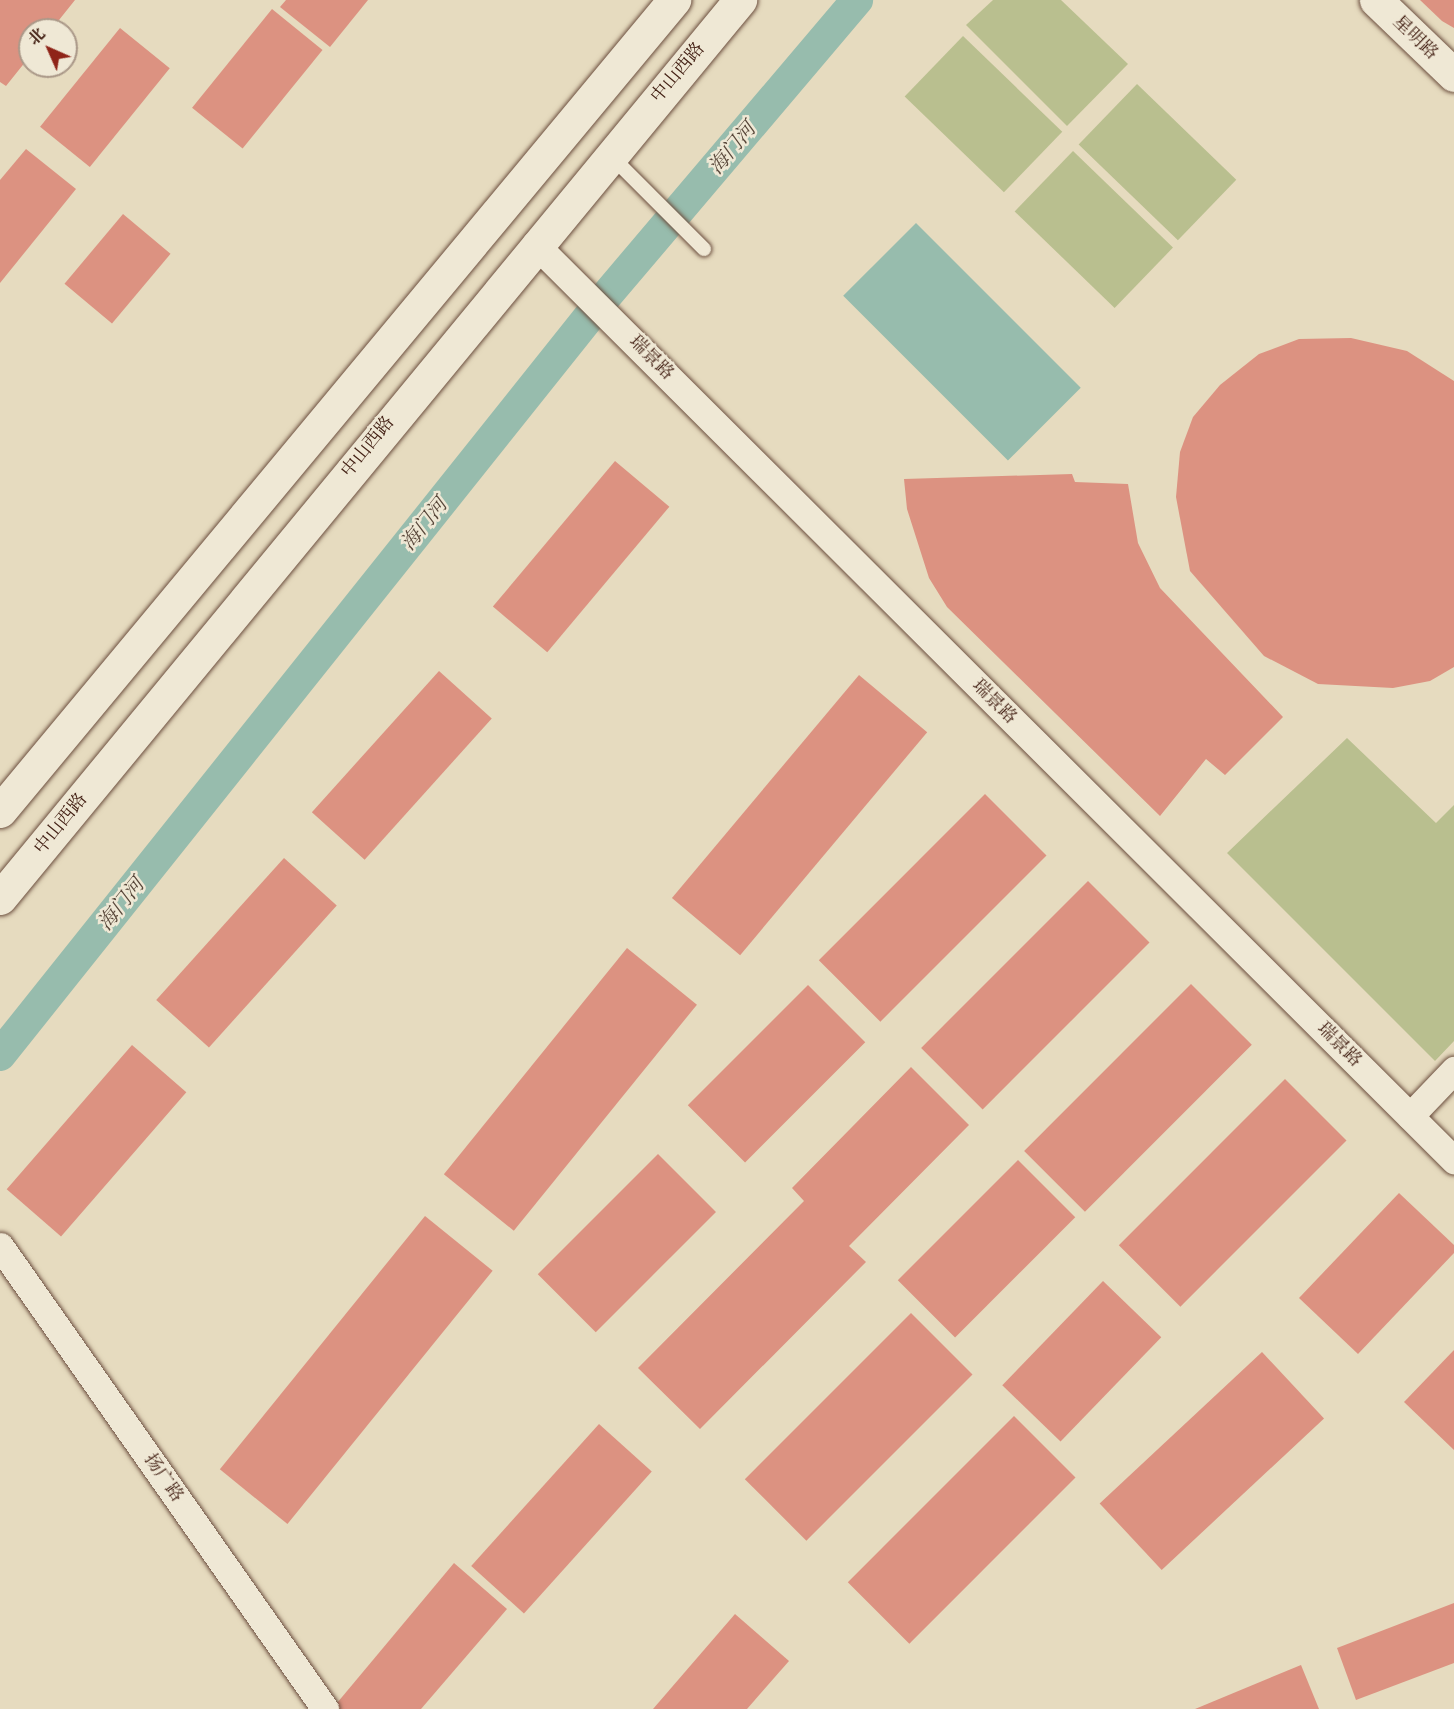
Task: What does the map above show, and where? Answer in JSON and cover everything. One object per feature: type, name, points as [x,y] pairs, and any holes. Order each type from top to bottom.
[{"type":"main road","points":[[0,811],[674,0]]},
{"type":"main road","name":"中山西路","points":[[0,898],[535,244],[740,0]]},
{"type":"main road","name":"星明路","points":[[1376,0],[1454,75]]},
{"type":"street","name":"瑞景路","points":[[535,244],[1454,1160]]},
{"type":"street","points":[[1410,1116],[1454,1070]]},
{"type":"street","name":"扬广路","points":[[0,1246],[325,1709]]},
{"type":"lane","points":[[610,155],[704,249]]},
{"type":"shaded area","points":[[993,0],[1061,0],[1128,64],[1067,126],[966,25]]},
{"type":"shaded area","points":[[963,36],[1062,132],[1004,192],[905,96]]},
{"type":"shaded area","points":[[1137,84],[1236,180],[1178,240],[1079,144]]},
{"type":"shaded area","points":[[1073,151],[1173,248],[1115,308],[1015,211]]},
{"type":"shaded area","points":[[916,223],[1081,388],[1008,461],[843,296]]},
{"type":"shaded area","points":[[1347,738],[1436,823],[1454,805],[1454,1041],[1435,1061],[1227,853]]},
{"type":"building","points":[[0,0],[75,0],[61,18],[18,18],[18,71],[6,86],[0,82]]},
{"type":"building","points":[[286,0],[368,0],[330,47],[280,7]]},
{"type":"building","points":[[1420,0],[1454,0],[1454,28],[1442,21]]},
{"type":"building","points":[[272,9],[323,50],[243,149],[192,108]]},
{"type":"building","points":[[120,28],[170,68],[90,167],[40,127]]},
{"type":"building","points":[[26,149],[76,189],[0,283],[0,180]]},
{"type":"building","points":[[123,214],[170,254],[112,324],[65,284]]},
{"type":"building","points":[[1351,338],[1407,351],[1454,381],[1454,667],[1430,681],[1393,688],[1318,684],[1264,656],[1190,571],[1176,497],[1180,452],[1193,417],[1220,385],[1259,354],[1299,339]]},
{"type":"building","points":[[615,461],[669,507],[547,652],[493,607]]},
{"type":"building","points":[[1072,474],[1075,482],[1128,484],[1138,543],[1160,588],[1283,717],[1225,775],[1206,759],[1160,816],[947,607],[929,578],[907,509],[904,479]]},
{"type":"building","points":[[439,671],[492,719],[365,860],[312,812]]},
{"type":"building","points":[[859,675],[927,732],[740,955],[672,898]]},
{"type":"building","points":[[985,794],[1047,856],[880,1022],[819,960]]},
{"type":"building","points":[[284,858],[337,906],[209,1047],[156,1000]]},
{"type":"building","points":[[1088,881],[1150,943],[983,1109],[921,1048]]},
{"type":"building","points":[[627,948],[697,1005],[514,1231],[444,1174]]},
{"type":"building","points":[[1191,984],[1252,1045],[1085,1212],[1024,1151]]},
{"type":"building","points":[[808,985],[865,1042],[745,1162],[688,1105]]},
{"type":"building","points":[[132,1045],[186,1092],[61,1236],[7,1189]]},
{"type":"building","points":[[911,1067],[969,1125],[849,1246],[866,1262],[700,1429],[638,1368],[804,1201],[792,1188]]},
{"type":"building","points":[[1285,1079],[1347,1141],[1180,1307],[1119,1245]]},
{"type":"building","points":[[658,1154],[716,1212],[596,1332],[538,1274]]},
{"type":"building","points":[[1018,1160],[1075,1217],[955,1337],[898,1280]]},
{"type":"building","points":[[1399,1193],[1454,1245],[1454,1253],[1358,1354],[1299,1298]]},
{"type":"building","points":[[425,1216],[493,1271],[287,1524],[220,1469]]},
{"type":"building","points":[[1103,1281],[1161,1337],[1061,1442],[1002,1385]]},
{"type":"building","points":[[911,1313],[973,1375],[806,1541],[745,1479]]},
{"type":"building","points":[[1454,1350],[1454,1450],[1404,1402]]},
{"type":"building","points":[[1262,1352],[1324,1419],[1162,1570],[1100,1503]]},
{"type":"building","points":[[1014,1416],[1076,1478],[909,1644],[848,1582]]},
{"type":"building","points":[[599,1424],[652,1472],[524,1613],[471,1566]]},
{"type":"building","points":[[454,1563],[507,1609],[421,1709],[332,1709]]},
{"type":"building","points":[[1454,1603],[1454,1663],[1356,1700],[1337,1648]]},
{"type":"building","points":[[735,1614],[789,1661],[747,1709],[653,1709]]},
{"type":"building","points":[[1301,1665],[1319,1709],[1195,1709]]},
{"type":"waterway","name":"海门河","points":[[0,1055],[601,302],[857,0]]}]
